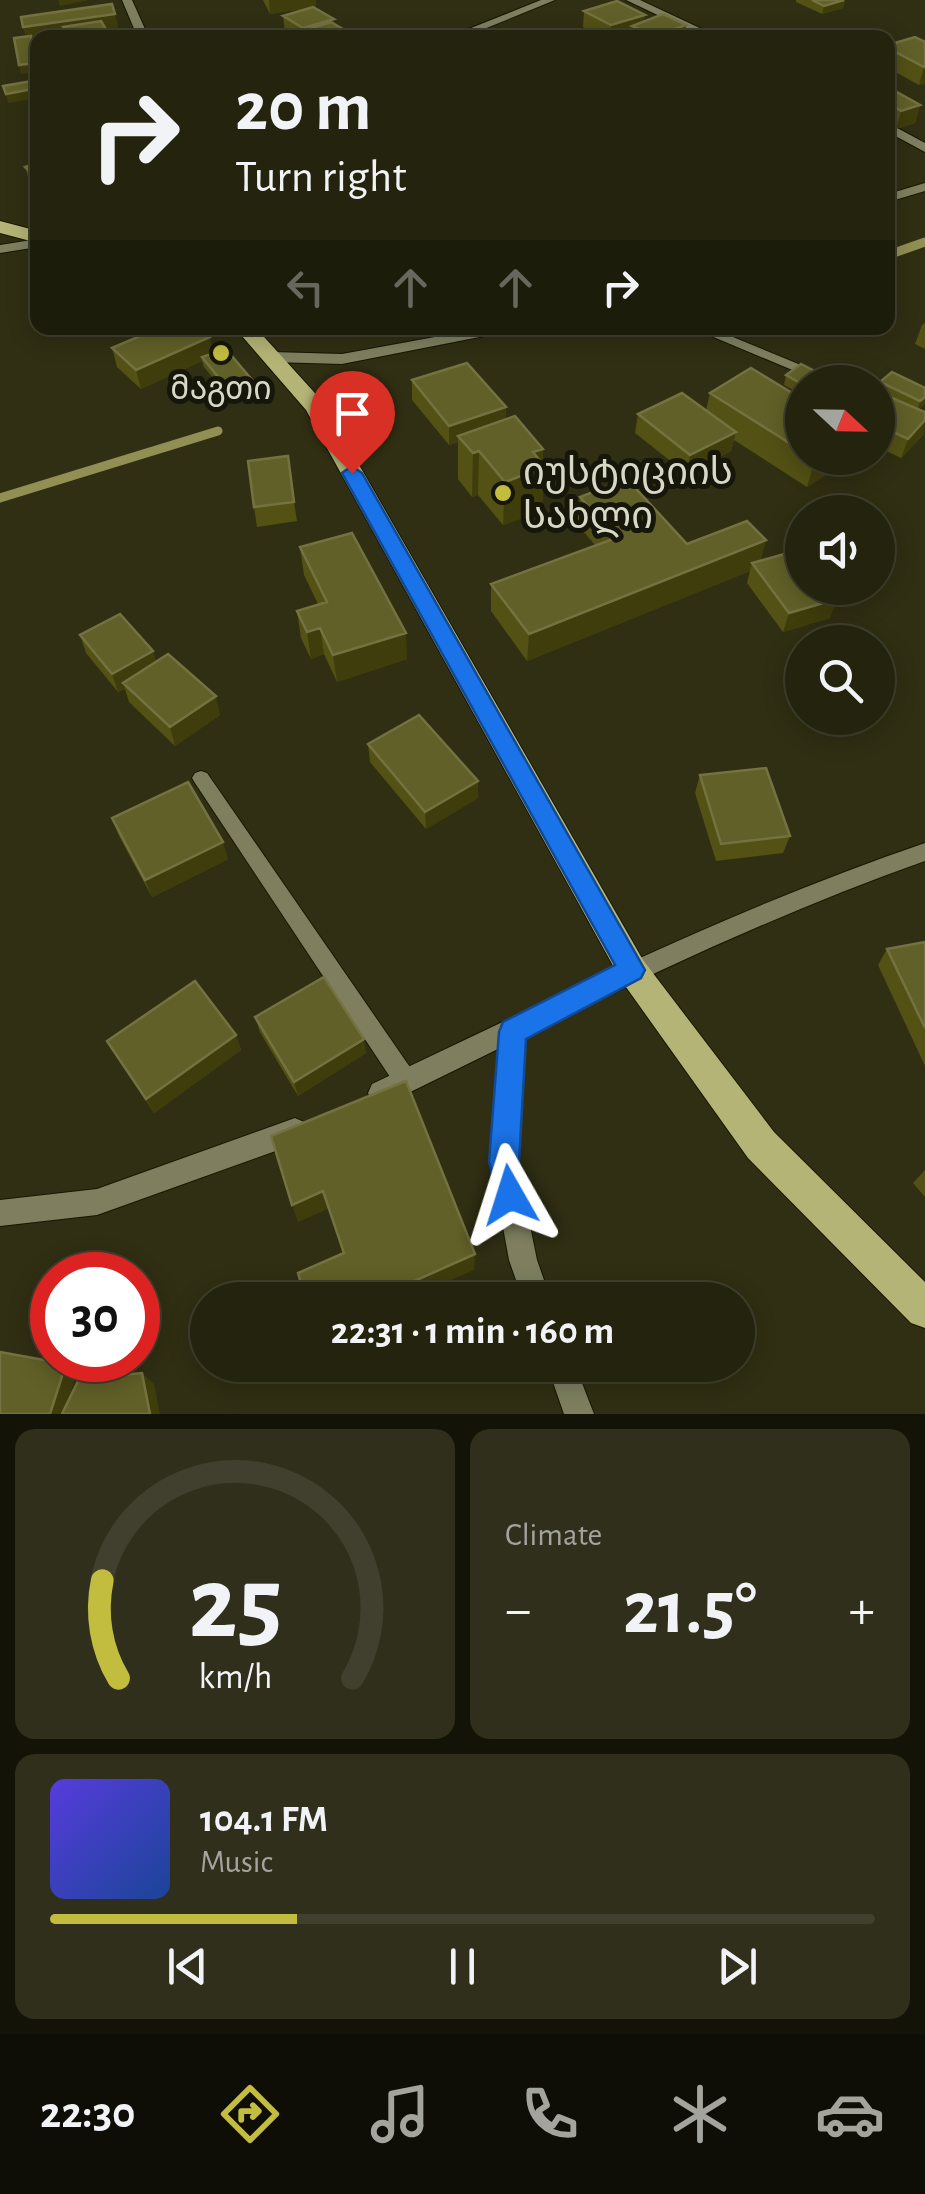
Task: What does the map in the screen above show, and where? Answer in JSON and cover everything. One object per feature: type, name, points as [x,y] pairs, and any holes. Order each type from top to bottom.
[{"type":"highway","points":[[0,211],[30,217]]},
{"type":"highway","points":[[0,227],[30,237]]},
{"type":"highway","points":[[252,335],[315,406],[632,970],[760,1145],[925,1308]]},
{"type":"street","points":[[126,0],[140,30]]},
{"type":"street","points":[[472,30],[550,0]]},
{"type":"street","points":[[631,0],[698,30]]},
{"type":"street","points":[[895,130],[925,148]]},
{"type":"street","points":[[895,196],[925,187]]},
{"type":"street","points":[[0,248],[30,242]]},
{"type":"street","points":[[274,357],[342,359],[468,335]]},
{"type":"street","points":[[716,335],[792,365]]},
{"type":"street","points":[[360,1103],[513,1032],[632,970],[830,882],[925,852]]},
{"type":"street","points":[[513,1032],[504,1162],[531,1282]]},
{"type":"street","points":[[0,1213],[97,1202],[314,1124]]},
{"type":"street","points":[[567,1382],[579,1414]]},
{"type":"lane","points":[[200,778],[406,1081]]},
{"type":"building","points":[[812,0],[844,0],[824,6]]},
{"type":"building","points":[[617,1],[645,15],[611,25],[584,11]]},
{"type":"building","points":[[112,4],[115,14],[23,27],[21,17]]},
{"type":"building","points":[[313,7],[334,19],[303,28],[283,16]]},
{"type":"building","points":[[663,14],[686,25],[672,30],[641,30],[632,26]]},
{"type":"building","points":[[101,21],[106,30],[65,30],[63,27]]},
{"type":"building","points":[[331,22],[344,30],[305,30]]},
{"type":"building","points":[[30,36],[30,64],[19,65],[14,38]]},
{"type":"building","points":[[915,37],[925,42],[925,67],[895,52],[895,43]]},
{"type":"building","points":[[30,81],[30,90],[6,94],[3,86]]},
{"type":"building","points":[[895,91],[920,105],[901,111],[895,107]]},
{"type":"building","points":[[143,335],[210,337],[136,370],[112,348]]},
{"type":"building","points":[[226,349],[252,380],[227,388],[202,357]]},
{"type":"building","points":[[467,363],[506,407],[449,426],[412,380]]},
{"type":"building","points":[[751,368],[785,389],[785,440],[710,393]]},
{"type":"building","points":[[895,373],[925,388],[925,397],[920,401],[895,389]]},
{"type":"building","points":[[682,393],[736,432],[690,455],[638,414]]},
{"type":"building","points":[[895,399],[925,412],[925,420],[908,439],[895,433]]},
{"type":"building","points":[[515,416],[543,449],[533,452],[545,467],[505,482],[479,451],[473,453],[458,436]]},
{"type":"building","points":[[288,456],[294,502],[254,507],[248,461]]},
{"type":"building","points":[[627,479],[687,544],[747,521],[766,540],[529,634],[491,584],[616,538],[580,497]]},
{"type":"building","points":[[352,533],[406,633],[333,655],[320,628],[307,632],[297,611],[327,602],[300,547]]},
{"type":"building","points":[[785,554],[785,605],[816,605],[789,613],[752,563]]},
{"type":"building","points":[[120,614],[153,651],[112,674],[80,635]]},
{"type":"building","points":[[168,654],[216,696],[170,727],[123,683]]},
{"type":"building","points":[[419,715],[478,781],[425,812],[368,744]]},
{"type":"building","points":[[766,768],[790,836],[721,844],[700,775]]},
{"type":"building","points":[[188,782],[223,842],[145,880],[112,818]]},
{"type":"building","points":[[925,942],[925,1028],[887,949]]},
{"type":"building","points":[[324,977],[364,1039],[294,1082],[255,1017]]},
{"type":"building","points":[[195,981],[236,1035],[146,1099],[107,1041]]},
{"type":"building","points":[[406,1081],[475,1254],[412,1282],[301,1282],[298,1273],[344,1253],[323,1191],[292,1205],[271,1136]]},
{"type":"building","points":[[0,1352],[30,1357],[30,1382],[60,1382],[50,1414],[0,1414]]},
{"type":"building","points":[[78,1382],[144,1382],[150,1414],[62,1414]]},
{"type":"waterway","points":[[895,253],[925,242]]},
{"type":"waterway","points":[[0,498],[218,431]]},
{"type":"place","name":"მაგთი","points":[[221,353]]},
{"type":"place","name":"იუსტიციის სახლი","points":[[503,493]]},
{"type":"route","points":[[352,473],[632,970],[513,1032],[504,1162],[510,1195]]}]
